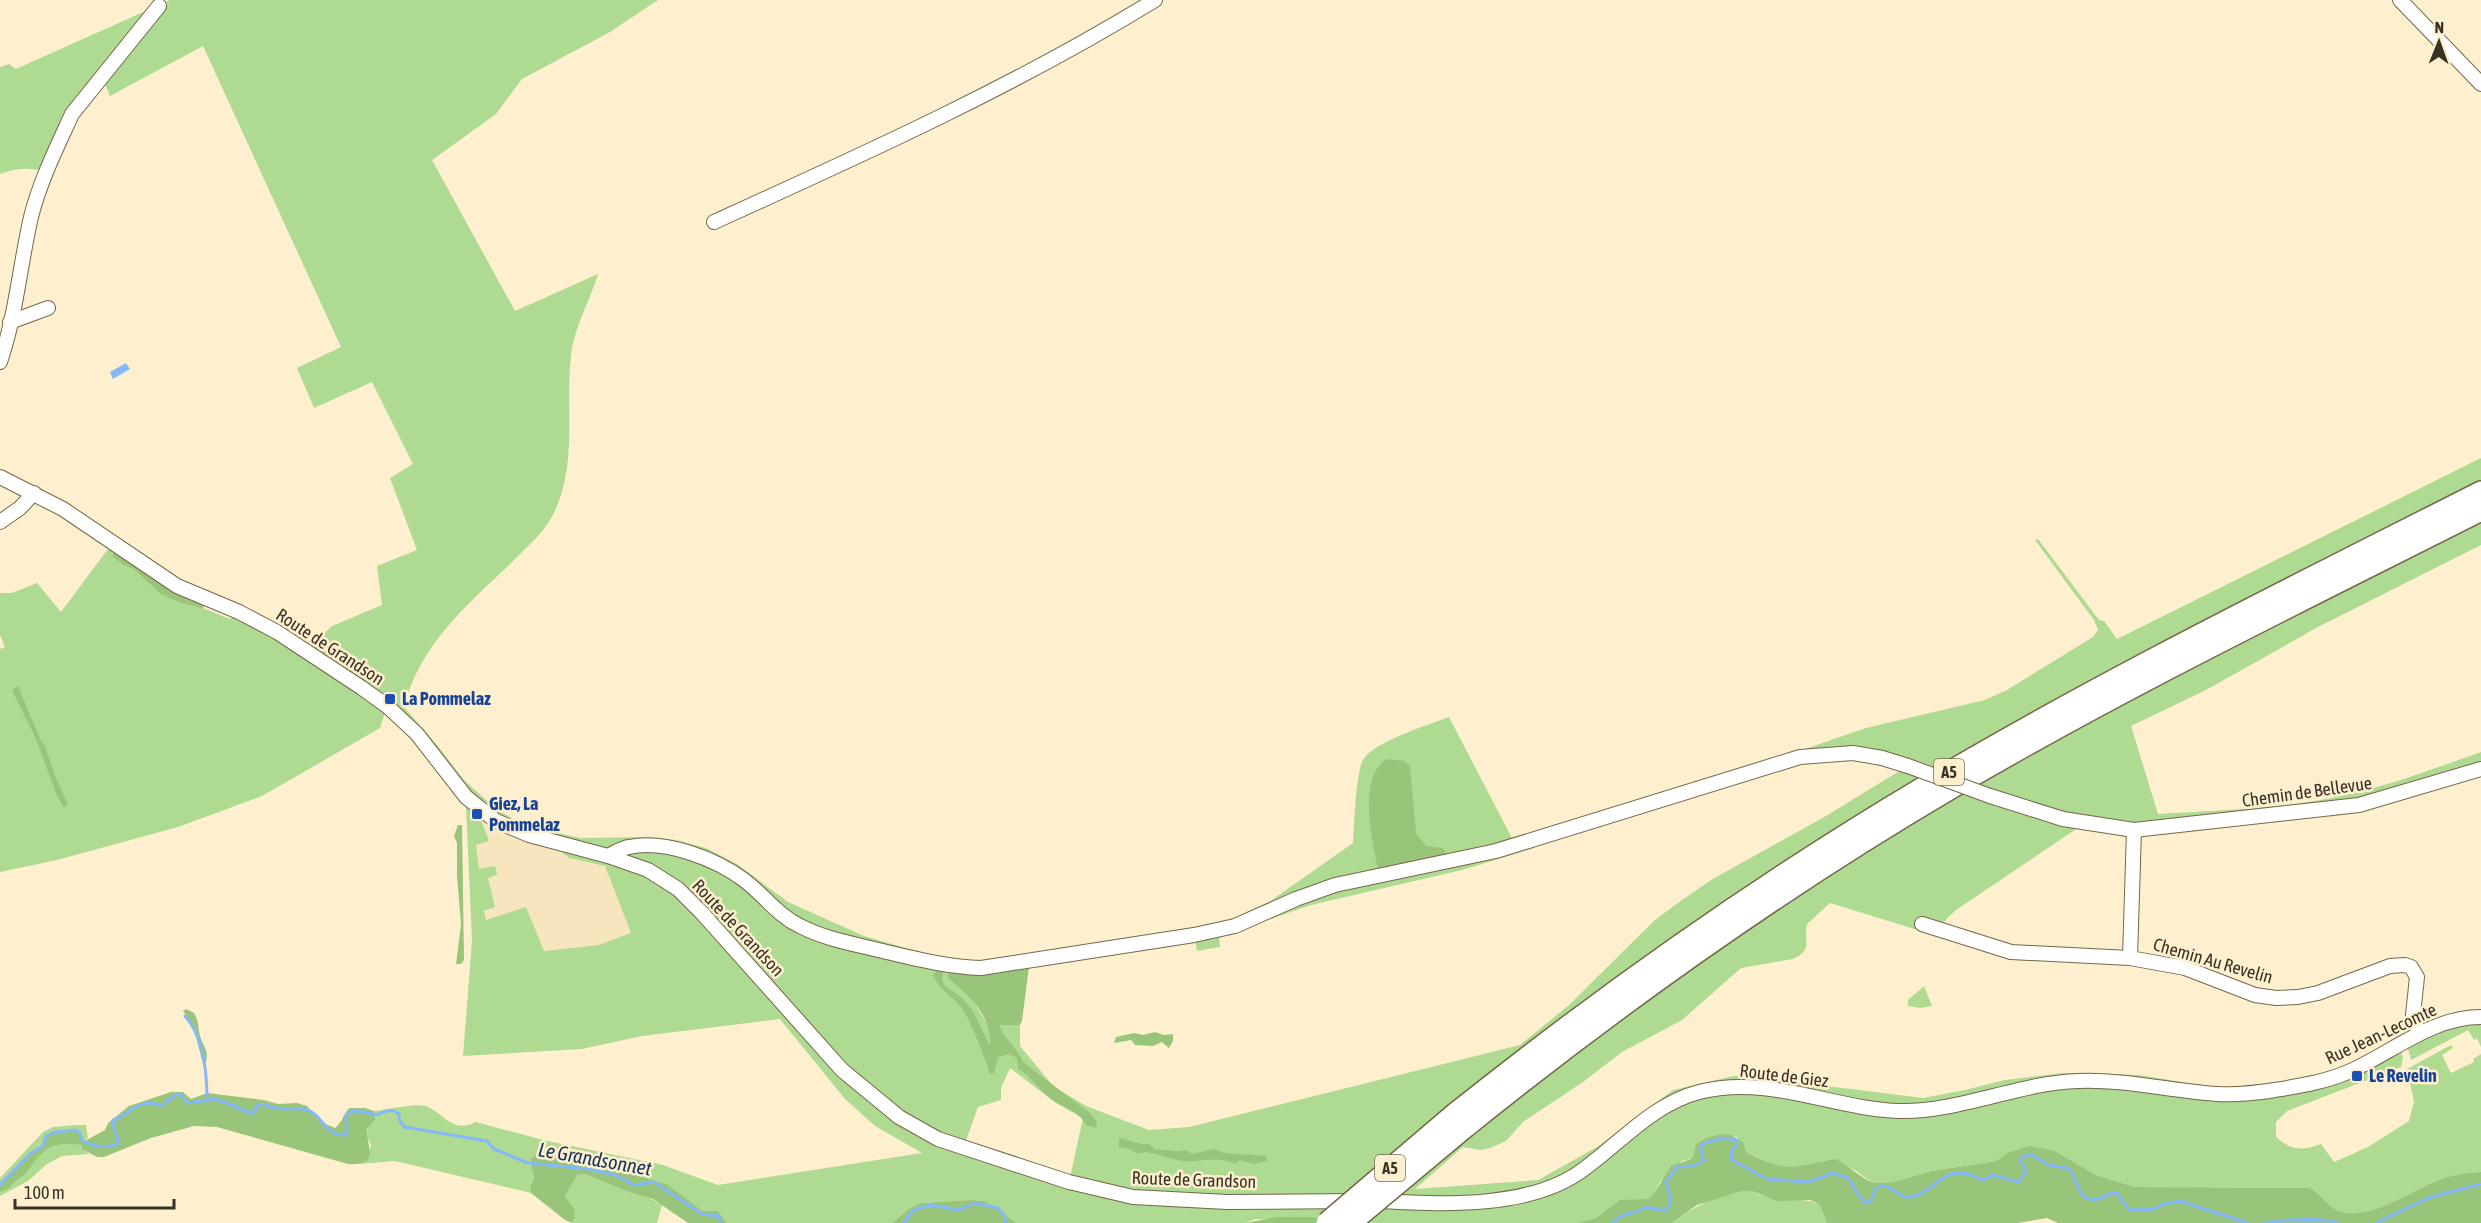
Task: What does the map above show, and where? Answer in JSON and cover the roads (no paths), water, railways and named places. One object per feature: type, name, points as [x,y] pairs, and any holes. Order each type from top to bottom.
[{"type":"highway","name":"A5","points":[[1350,1223],[1460,1121],[1567,1028],[1683,944],[1790,871],[1886,810],[2082,697],[2245,611],[2481,492]]},
{"type":"highway","name":"A5","points":[[1327,1223],[1460,1121],[1690,957],[1796,885],[1911,812],[2031,742],[2150,678],[2481,510]]},
{"type":"street","points":[[714,222],[907,134],[1099,34],[1155,0]]},
{"type":"street","points":[[2400,0],[2481,84]]},
{"type":"street","points":[[0,362],[32,217],[45,176],[72,114],[159,6]]},
{"type":"street","points":[[10,322],[48,308]]},
{"type":"street","name":"Route de Grandson","points":[[0,477],[63,509],[177,586],[239,612],[278,632],[362,688],[387,706],[417,734],[466,797],[496,821],[529,835],[608,856],[648,870],[678,889],[842,1070],[880,1103],[923,1131],[963,1149],[997,1160],[1080,1185],[1133,1197],[1227,1202],[1294,1200]]},
{"type":"street","points":[[0,522],[20,508],[34,493]]},
{"type":"street","name":"Chemin de Bellevue","points":[[608,856],[628,847],[652,846],[685,851],[720,864],[746,881],[783,917],[816,933],[921,960],[963,968],[981,968],[1194,935],[1235,926],[1296,899],[1335,885],[1496,851],[1800,757],[1853,753],[1882,758],[2063,819],[2134,830],[2359,805],[2481,769]]},
{"type":"street","name":"Chemin Au Revelin","points":[[2134,830],[2130,958],[2186,968],[2255,995],[2276,998],[2318,993],[2390,966],[2405,965],[2411,967],[2417,977],[2413,1015],[2419,1033]]},
{"type":"street","points":[[1922,924],[2011,952],[2130,958]]},
{"type":"street","name":"Rue Jean-Lecomte","points":[[2261,1092],[2302,1086],[2348,1072],[2419,1033],[2460,1018],[2481,1017]]},
{"type":"street","name":"Route de Giez","points":[[1294,1200],[1421,1203],[1530,1196],[1563,1183],[1584,1170],[1622,1137],[1667,1106],[1698,1092],[1720,1088],[1784,1090],[1864,1106],[1903,1111],[1931,1109],[2049,1083],[2077,1081],[2137,1083],[2213,1094],[2261,1092]]},
{"type":"water","points":[[126,363],[130,369],[113,379],[110,372]]},
{"type":"waterway","points":[[185,1016],[200,1044],[205,1066],[207,1099]]},
{"type":"waterway","points":[[0,1185],[30,1154],[43,1146],[46,1136],[55,1132],[76,1130],[80,1133],[81,1139],[89,1144],[114,1145],[118,1143],[118,1140],[113,1120],[144,1104],[163,1105],[176,1094],[181,1095],[188,1103],[216,1099],[251,1113],[255,1113],[256,1106],[261,1104],[280,1109],[305,1109],[313,1113],[334,1133],[344,1135],[347,1132],[346,1115],[354,1111],[376,1115],[393,1111],[399,1114],[404,1127],[487,1141],[494,1149],[528,1163],[589,1169],[615,1175],[634,1185],[654,1182],[702,1214],[719,1216],[720,1223]]},
{"type":"waterway","name":"Le Grandsonnet","points":[[1612,1223],[1621,1216],[1646,1207],[1665,1211],[1670,1201],[1666,1182],[1677,1167],[1693,1166],[1704,1161],[1700,1148],[1704,1143],[1723,1138],[1737,1140],[1731,1153],[1732,1160],[1767,1179],[1808,1182],[1833,1173],[1848,1178],[1864,1203],[1871,1201],[1875,1189],[1880,1187],[1888,1187],[1904,1197],[1916,1196],[1954,1173],[1967,1174],[1984,1180],[1992,1175],[2019,1182],[2026,1171],[2020,1161],[2023,1157],[2030,1155],[2050,1165],[2069,1169],[2079,1190],[2086,1198],[2098,1199],[2117,1193],[2129,1210],[2155,1209],[2163,1204],[2180,1201],[2248,1223]]},
{"type":"waterway","name":"Le Grandsonnet","points":[[2376,1223],[2428,1198],[2481,1184]]},
{"type":"waterway","name":"Le Grandsonnet","points":[[903,1223],[914,1210],[930,1205],[959,1210],[975,1203],[998,1208],[1004,1215],[1006,1223]]},
{"type":"waterway","name":"Le Grandsonnet","points":[[2263,1223],[2290,1220],[2337,1223]]},
{"type":"place","name":"La Pommelaz","points":[[390,699]]},
{"type":"place","name":"Giez, La Pommelaz","points":[[477,814]]},
{"type":"place","name":"Le Revelin","points":[[2357,1076]]}]
